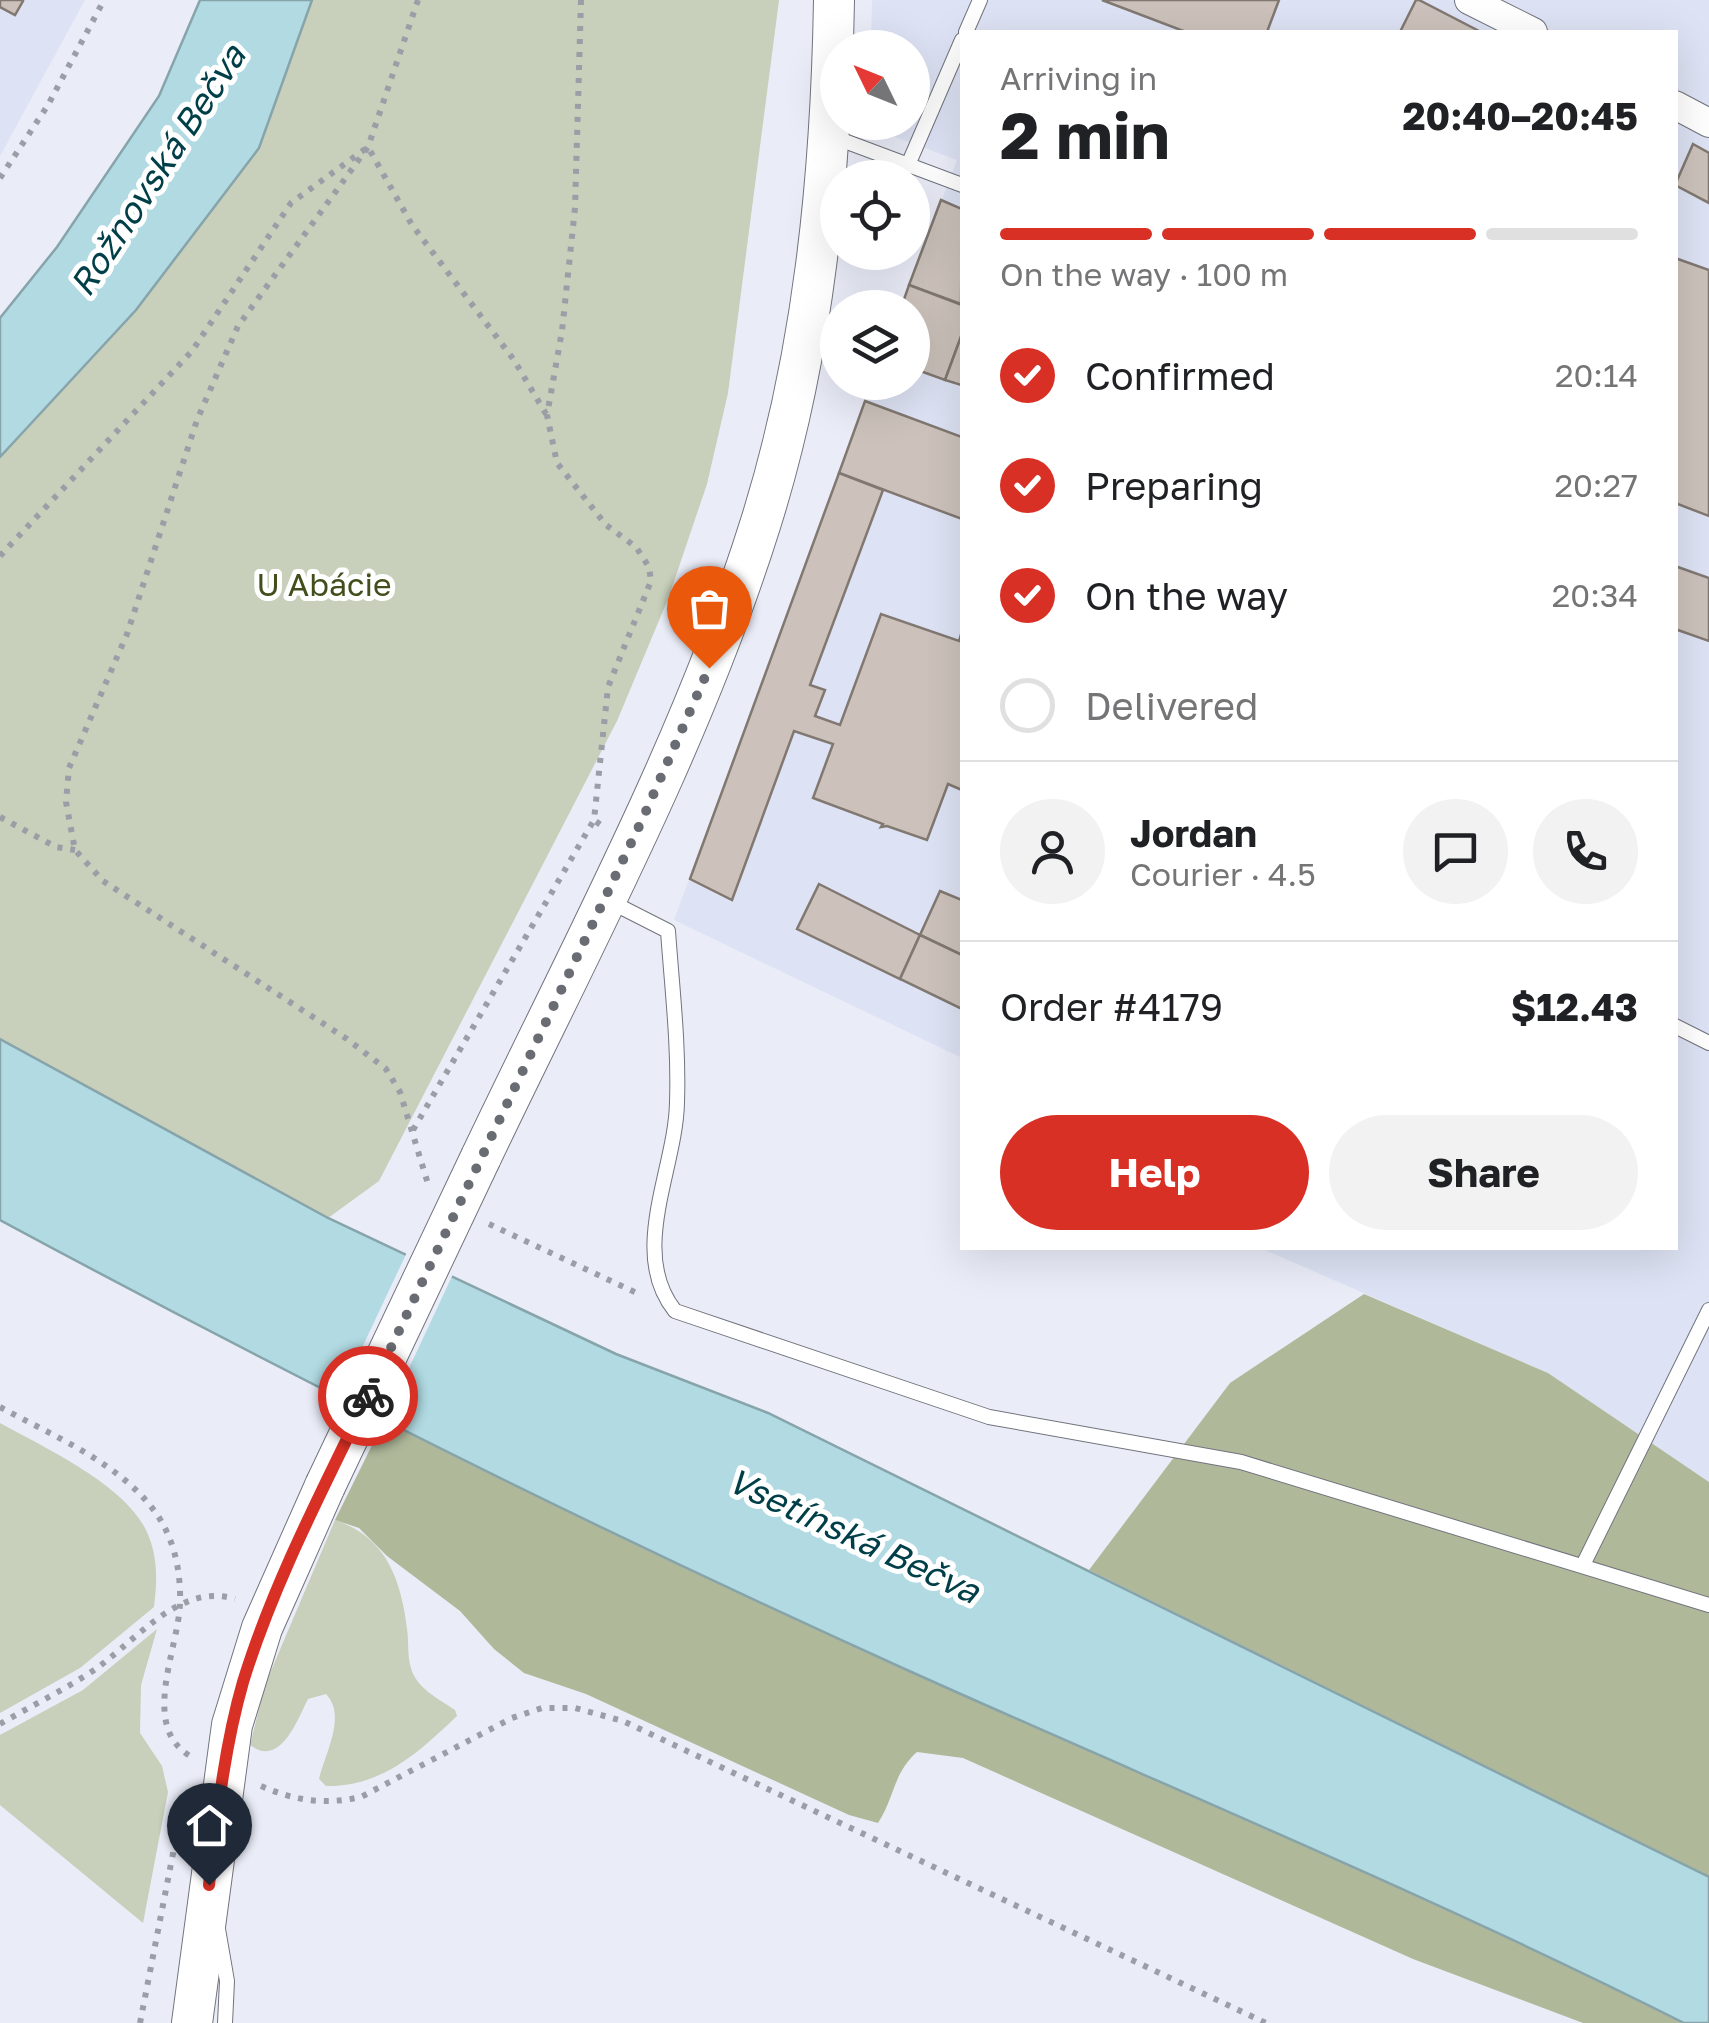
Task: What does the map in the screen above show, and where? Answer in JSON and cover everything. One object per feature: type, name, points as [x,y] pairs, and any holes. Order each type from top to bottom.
[{"type":"main road","points":[[833,30],[834,0]]},
{"type":"main road","points":[[192,2023],[209,1885],[211,1765],[232,1725],[262,1628],[325,1486],[630,847],[722,637],[762,519],[814,284],[830,140]]},
{"type":"street","points":[[1469,0],[1529,30]]},
{"type":"street","points":[[1678,106],[1709,122]]},
{"type":"lane","points":[[967,30],[980,0]]},
{"type":"lane","points":[[911,160],[960,45]]},
{"type":"lane","points":[[840,140],[892,160]]},
{"type":"lane","points":[[930,174],[960,185]]},
{"type":"lane","points":[[604,898],[668,932],[678,1100],[654,1245],[663,1295],[676,1311],[988,1418],[1240,1462],[1709,1606]]},
{"type":"lane","points":[[1678,1028],[1709,1044]]},
{"type":"lane","points":[[1583,1565],[1709,1310]]},
{"type":"lane","points":[[209,1885],[226,1981],[225,2023]]},
{"type":"path","points":[[0,178],[48,105],[104,0]]},
{"type":"path","points":[[418,0],[368,147],[238,326],[197,420],[127,634],[69,768],[66,802],[75,850],[104,882],[348,1039],[386,1069],[400,1092],[426,1181],[434,1193]]},
{"type":"path","points":[[547,416],[562,331],[576,208],[581,0]]},
{"type":"path","points":[[368,147],[412,225],[514,360],[547,416],[557,463],[606,526],[636,547],[648,568],[650,581],[608,687],[594,820],[412,1132]]},
{"type":"path","points":[[0,556],[192,351],[291,202],[368,147]]},
{"type":"path","points":[[0,817],[56,847],[75,850]]},
{"type":"path","points":[[594,820],[630,847]]},
{"type":"path","points":[[479,1219],[676,1311]]},
{"type":"path","points":[[0,1407],[95,1460],[144,1498],[169,1536],[177,1559],[180,1605],[164,1717],[178,1749],[284,1796],[334,1803],[361,1797],[512,1718],[542,1708],[575,1708],[623,1721],[1266,2023]]},
{"type":"path","points":[[0,1724],[90,1673],[180,1605],[202,1597],[224,1596],[247,1603]]},
{"type":"path","points":[[140,2023],[176,1835]]},
{"type":"shaded area","points":[[0,0],[85,0],[0,156]]},
{"type":"shaded area","points":[[872,0],[1709,0],[1709,1482],[1548,1373],[1265,1250],[1678,1250],[1678,30],[960,30],[960,1057],[674,920],[867,400],[930,400],[930,290],[907,290],[915,270],[930,270],[930,231],[957,160],[904,140],[930,140],[930,30],[871,30]]},
{"type":"green space","name":"U Abácie","points":[[312,0],[779,0],[728,393],[707,484],[668,599],[617,721],[379,1181],[328,1218],[0,1039],[0,457],[136,310],[259,148]]},
{"type":"green space","points":[[1364,1294],[1548,1373],[1709,1482],[1709,1877],[1089,1570],[1230,1383]]},
{"type":"green space","points":[[384,1421],[1574,1967],[1684,2023],[1583,2023],[1413,1959],[963,1758],[917,1752],[903,1768],[878,1823],[849,1815],[586,1694],[524,1673],[494,1649],[460,1611],[387,1556],[359,1528],[335,1520]]},
{"type":"green space","points":[[0,1423],[85,1471],[124,1502],[149,1537],[156,1580],[154,1607],[80,1668],[0,1713]]},
{"type":"green space","points":[[335,1520],[367,1537],[388,1562],[400,1593],[414,1675],[457,1716],[414,1754],[382,1774],[365,1781],[326,1786],[319,1779],[333,1735],[335,1713],[326,1694],[308,1699],[279,1746],[261,1751],[250,1745],[265,1685]]},
{"type":"green space","points":[[157,1629],[141,1685],[140,1733],[162,1766],[168,1792],[143,1923],[0,1805],[0,1735],[83,1690]]},
{"type":"water","name":"Rožnovská Bečva","points":[[200,0],[312,0],[259,148],[136,310],[0,457],[0,318],[57,247],[159,96]]},
{"type":"water","name":"Vsetínská Bečva","points":[[0,1039],[328,1218],[616,1354],[768,1413],[1709,1877],[1709,2023],[1684,2023],[1395,1886],[677,1564],[336,1396],[0,1220]]},
{"type":"pier","points":[[408,1250],[454,1272],[382,1426],[336,1403]]},
{"type":"building","points":[[0,0],[23,1],[15,15],[0,7]]},
{"type":"building","points":[[1102,0],[1279,0],[1268,30],[1181,30]]},
{"type":"building","points":[[1419,0],[1477,30],[1401,30]]},
{"type":"building","points":[[1693,144],[1709,153],[1709,203],[1678,187]]},
{"type":"building","points":[[941,200],[960,208],[960,304],[909,285],[915,270],[930,270],[930,229]]},
{"type":"building","points":[[1678,259],[1709,270],[1709,516],[1678,504]]},
{"type":"building","points":[[930,293],[960,304],[960,339],[945,380],[930,375]]},
{"type":"building","points":[[960,339],[960,385],[945,380]]},
{"type":"building","points":[[865,401],[960,436],[960,518],[839,473]]},
{"type":"building","points":[[839,473],[883,490],[810,685],[825,690],[815,716],[840,725],[881,614],[959,641],[960,638],[960,789],[948,784],[927,840],[881,827],[883,824],[813,798],[833,744],[794,731],[732,900],[690,879]]},
{"type":"building","points":[[1678,567],[1709,578],[1709,641],[1678,630]]},
{"type":"building","points":[[819,884],[920,935],[900,979],[797,929]]},
{"type":"building","points":[[940,891],[960,899],[960,954],[920,935]]},
{"type":"building","points":[[920,935],[960,954],[960,1008],[900,979]]},
{"type":"way so far","points":[[368,1396],[670,762],[709,668]]},
{"type":"route","points":[[209,1885],[224,1770],[244,1682],[262,1628],[368,1396]]}]
